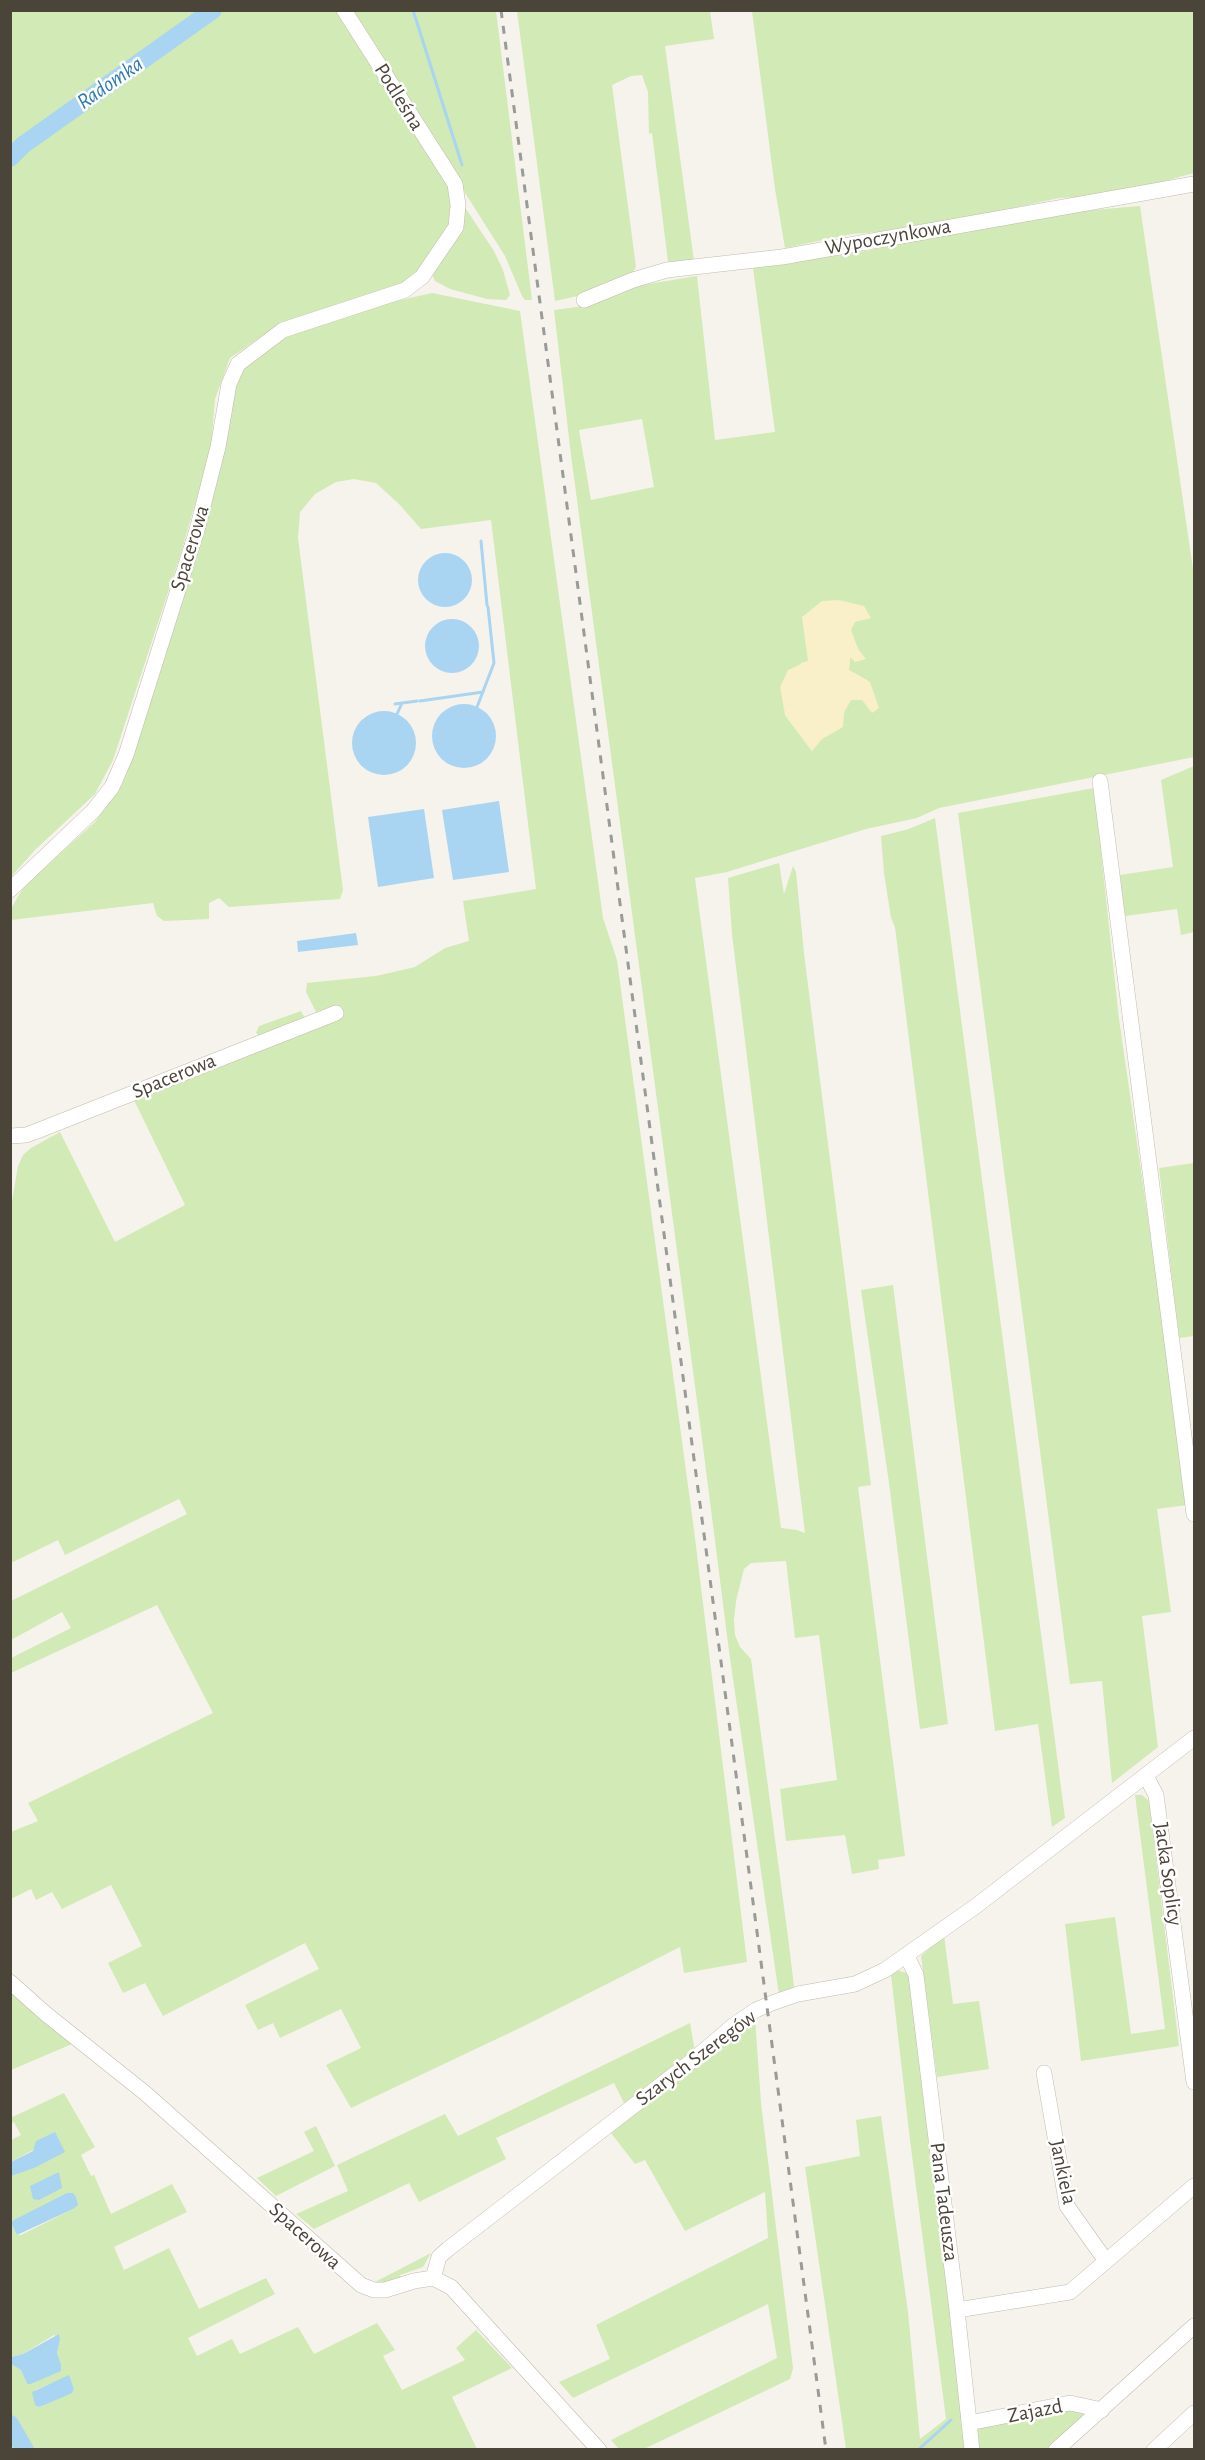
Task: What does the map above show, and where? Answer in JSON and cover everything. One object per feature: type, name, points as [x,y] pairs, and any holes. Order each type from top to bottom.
[{"type":"street","name":"Podleśna","points":[[344,10],[455,184],[459,205],[456,227],[422,277]]},
{"type":"street","name":"Wypoczynkowa","points":[[584,300],[633,280],[667,270],[782,257],[1194,184]]},
{"type":"street","name":"Spacerowa","points":[[10,890],[93,811],[112,787],[126,755],[197,530],[218,447],[229,384],[238,364],[283,330],[405,290],[422,277]]},
{"type":"street","points":[[1100,781],[1194,1514]]},
{"type":"street","name":"Spacerowa","points":[[11,1136],[30,1134],[336,1013]]},
{"type":"street","name":"Szarych Szeregów","points":[[433,2278],[438,2260],[448,2249],[693,2060],[734,2025],[756,2010],[789,1997],[864,1981],[907,1956],[1194,1738]]},
{"type":"street","name":"Jacka Soplicy","points":[[1146,1776],[1156,1795],[1186,1954],[1194,2082]]},
{"type":"street","name":"Pana Tadeusza","points":[[907,1956],[916,1975],[972,2450]]},
{"type":"street","name":"Spacerowa","points":[[10,1982],[46,2014],[152,2098],[361,2285],[374,2290],[385,2290],[433,2278]]},
{"type":"street","name":"Jankiela","points":[[1044,2073],[1066,2206],[1106,2261]]},
{"type":"street","points":[[957,2310],[1070,2292],[1194,2186]]},
{"type":"street","points":[[433,2278],[451,2287],[460,2295],[599,2450]]},
{"type":"street","name":"Zajazd","points":[[1056,2450],[1194,2326]]},
{"type":"street","name":"Zajazd","points":[[969,2423],[1070,2403],[1102,2410]]},
{"type":"street","points":[[1154,2450],[1194,2413]]},
{"type":"green space","points":[[10,11],[337,11],[386,90],[433,155],[449,182],[456,219],[411,285],[268,332],[230,358],[215,399],[211,449],[180,556],[113,760],[95,794],[34,851],[11,877]]},
{"type":"green space","points":[[350,11],[496,11],[532,300],[525,300],[522,296],[505,256]]},
{"type":"green space","points":[[517,11],[710,11],[714,39],[665,46],[694,261],[668,262],[652,133],[649,134],[648,92],[642,75],[631,76],[612,85],[636,267],[631,275],[582,295],[555,301]]},
{"type":"green space","points":[[752,11],[1194,11],[1194,173],[1143,187],[1085,197],[1059,198],[1004,210],[880,232],[852,234],[785,248]]},
{"type":"green space","points":[[460,200],[494,251],[503,270],[510,295],[506,300],[487,299],[450,289],[435,281],[432,275]]},
{"type":"green space","points":[[1140,206],[1194,576],[1194,757],[939,808],[917,818],[866,829],[727,872],[695,878],[781,1528],[805,1533],[732,934],[728,878],[779,863],[784,894],[793,866],[796,872],[804,953],[871,1485],[858,1487],[905,1856],[878,1860],[879,1869],[852,1874],[845,1835],[786,1841],[780,1789],[837,1780],[819,1635],[795,1638],[786,1561],[751,1563],[744,1569],[734,1620],[735,1635],[740,1647],[751,1659],[794,1986],[791,1991],[779,1995],[729,1651],[571,455],[554,310],[577,307],[636,286],[697,276],[715,440],[775,432],[753,268],[860,252],[987,226],[1093,210]],"holes":[[[642,419],[654,487],[591,500],[579,430]],[[864,606],[850,630],[858,649],[850,657],[849,670],[870,682],[862,700],[851,700],[844,712],[842,727],[821,739],[812,751],[785,715],[801,663],[808,661]]]},
{"type":"green space","points":[[432,293],[520,311],[603,918],[617,960],[694,1530],[747,1962],[684,1973],[680,1947],[522,2027],[351,2108],[326,2065],[361,2048],[341,2009],[280,2038],[273,2023],[258,2030],[245,2005],[319,1969],[305,1943],[163,2016],[145,1983],[123,1993],[108,1963],[142,1946],[111,1885],[62,1909],[52,1892],[36,1900],[31,1889],[11,1899],[11,1832],[38,1821],[28,1803],[213,1713],[157,1605],[11,1673],[11,1658],[71,1628],[62,1612],[11,1640],[11,1601],[187,1514],[179,1499],[65,1555],[58,1540],[11,1563],[10,1213],[18,1166],[23,1155],[60,1132],[115,1242],[185,1205],[134,1100],[337,1009],[316,1012],[306,992],[307,983],[376,976],[415,967],[445,948],[469,941],[463,901],[536,889],[491,520],[421,529],[376,483],[354,479],[336,482],[315,494],[300,512],[298,538],[343,890],[340,899],[229,907],[219,898],[209,903],[209,919],[164,921],[157,916],[153,903],[11,920],[11,909],[24,886],[95,822],[122,785],[140,734],[216,482],[227,441],[239,370],[284,334],[387,303]]},
{"type":"green space","points":[[1194,766],[1194,932],[1181,935],[1177,909],[1125,916],[1120,875],[1173,867],[1161,780]]},
{"type":"green space","points":[[1094,788],[1119,1019],[1180,1438],[1187,1505],[1157,1509],[1171,1612],[1142,1616],[1158,1747],[1112,1783],[1102,1681],[1070,1684],[958,813]]},
{"type":"green space","points":[[935,818],[1065,1818],[1052,1827],[1038,1724],[995,1731],[895,927],[891,918],[884,873],[881,836],[909,829]]},
{"type":"green space","points":[[301,1011],[305,1018],[259,1036],[256,1033],[259,1026]]},
{"type":"green space","points":[[1194,1163],[1194,1336],[1179,1338],[1159,1168]]},
{"type":"green space","points":[[893,1285],[948,1724],[920,1729],[889,1483],[861,1290]]},
{"type":"green space","points":[[1135,1795],[1142,1795],[1149,1801],[1179,2046],[1081,2061],[1065,1924],[1115,1917],[1131,2034],[1165,2029]]},
{"type":"green space","points":[[944,1935],[953,2004],[979,2001],[989,2069],[937,2077],[921,1956]]},
{"type":"green space","points":[[897,1970],[910,1977],[967,2449],[846,2449],[805,2167],[860,2156],[856,2120],[881,2116],[908,2312],[920,2439],[946,2419],[891,1975]]},
{"type":"green space","points":[[11,1992],[72,2044],[11,2070]]},
{"type":"green space","points":[[755,2018],[761,2103],[793,2368],[790,2379],[644,2449],[619,2449],[611,2440],[777,2358],[768,2304],[573,2398],[559,2382],[610,2359],[596,2325],[768,2238],[765,2192],[685,2231],[645,2160],[635,2164],[611,2133]]},
{"type":"green space","points":[[690,2023],[695,2052],[624,2103],[614,2083],[496,2138],[506,2159],[419,2202],[409,2183],[314,2229],[296,2214],[348,2191],[337,2165],[445,2114],[458,2136]]},
{"type":"green space","points":[[64,2093],[95,2147],[81,2155],[91,2176],[94,2175],[111,2214],[172,2184],[187,2212],[114,2247],[124,2270],[169,2248],[199,2309],[266,2278],[275,2294],[188,2338],[197,2356],[232,2339],[240,2354],[298,2327],[314,2354],[377,2323],[395,2350],[383,2356],[402,2390],[465,2360],[456,2348],[476,2330],[512,2368],[452,2397],[477,2449],[11,2449],[11,2364],[21,2370],[27,2384],[60,2371],[57,2353],[60,2340],[54,2335],[23,2354],[11,2357],[11,2223],[11,2176],[43,2163],[33,2150],[11,2162],[11,2140],[21,2135],[14,2122],[11,2124],[10,2118]],"holes":[[[73,2209],[21,2235],[17,2235],[11,2223]],[[69,2376],[74,2389],[72,2392],[39,2407],[35,2390]]]},
{"type":"green space","points":[[316,2126],[335,2166],[276,2196],[257,2178],[314,2151],[304,2132]]},
{"type":"green space","points":[[431,2253],[423,2267],[400,2275],[401,2279],[389,2283],[373,2283]]},
{"type":"green space","points":[[1070,2408],[1088,2412],[1085,2419],[1048,2449],[976,2449],[975,2432],[980,2426]]},
{"type":"sand","points":[[839,600],[864,606],[871,618],[855,622],[851,630],[858,649],[866,659],[855,662],[850,657],[849,670],[870,682],[879,708],[872,713],[862,700],[851,700],[844,712],[843,727],[822,739],[812,751],[785,715],[780,687],[788,670],[808,661],[802,617],[822,601]]},
{"type":"water","points":[[440,553],[450,553],[460,557],[468,565],[472,580],[468,595],[460,603],[450,607],[440,607],[430,603],[422,595],[418,585],[418,575],[422,565],[430,557]]},
{"type":"water","points":[[447,619],[457,619],[467,623],[475,631],[479,646],[475,661],[467,669],[457,673],[447,673],[437,669],[429,661],[425,651],[425,641],[429,631],[437,623]]},
{"type":"water","points":[[464,704],[476,706],[487,713],[494,724],[496,736],[494,748],[487,759],[476,766],[464,768],[452,766],[441,759],[434,748],[432,736],[434,724],[441,713],[452,706]]},
{"type":"water","points":[[378,711],[390,711],[407,720],[414,731],[416,743],[414,755],[407,766],[390,775],[378,775],[366,770],[357,761],[352,749],[352,737],[357,725],[366,716]]},
{"type":"water","points":[[499,801],[509,872],[453,880],[442,810]]},
{"type":"water","points":[[424,809],[434,878],[378,887],[368,817]]},
{"type":"water","points":[[356,933],[358,945],[298,952],[297,941]]},
{"type":"water","points":[[55,2132],[65,2152],[34,2168],[11,2176],[11,2162],[33,2151],[36,2141]]},
{"type":"water","points":[[59,2172],[62,2188],[39,2200],[33,2199],[30,2186]]},
{"type":"water","points":[[67,2193],[73,2193],[78,2205],[17,2235],[11,2223],[14,2220]]},
{"type":"water","points":[[59,2334],[57,2353],[61,2371],[27,2384],[21,2370],[11,2364],[11,2357],[23,2354]]},
{"type":"water","points":[[69,2375],[74,2389],[72,2393],[39,2407],[35,2405],[32,2392]]},
{"type":"waterway","name":"Radomka","points":[[10,158],[23,145],[213,10]]},
{"type":"waterway","points":[[413,10],[462,165]]},
{"type":"waterway","points":[[481,541],[487,605]]},
{"type":"waterway","points":[[477,707],[494,663],[488,607]]},
{"type":"waterway","points":[[420,701],[483,692]]},
{"type":"waterway","points":[[395,704],[417,701]]},
{"type":"waterway","points":[[397,714],[402,703]]},
{"type":"waterway","points":[[918,2450],[951,2420]]},
{"type":"waterway","name":"Radomka","points":[[10,2424],[25,2450]]},
{"type":"railway","points":[[501,10],[826,2450]]}]
